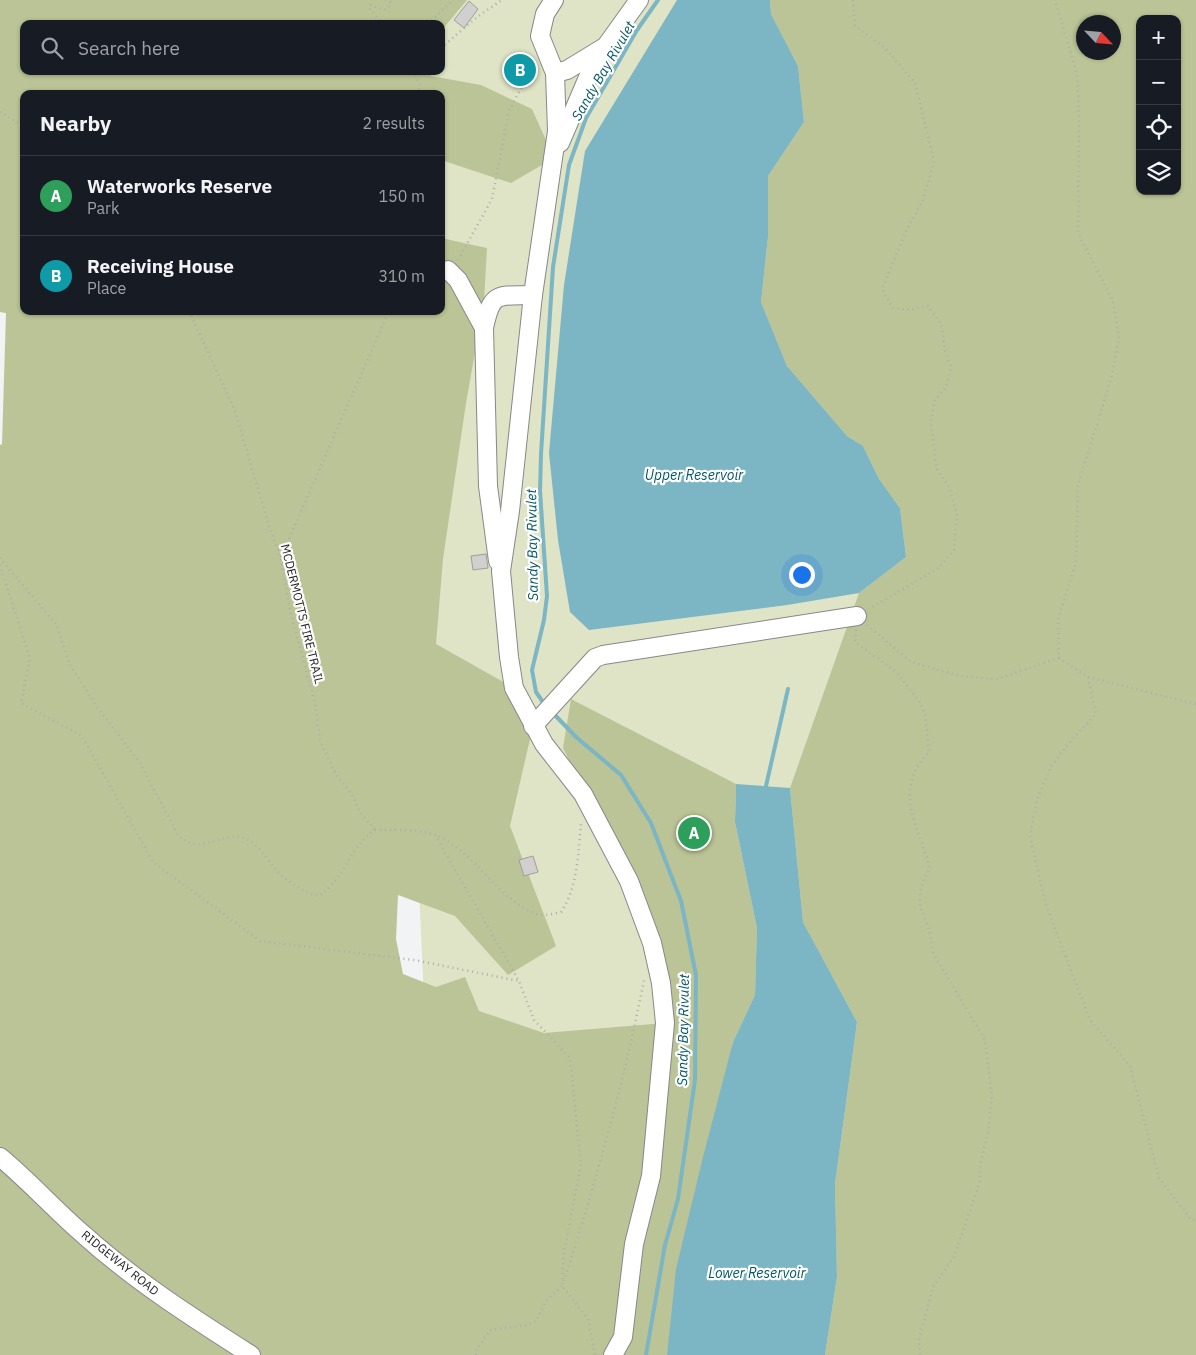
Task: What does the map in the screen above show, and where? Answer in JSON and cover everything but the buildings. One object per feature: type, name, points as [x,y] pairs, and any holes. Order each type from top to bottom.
[{"type":"street","points":[[500,571],[511,502],[533,295],[557,132],[555,73],[540,36],[545,14],[554,0]]},
{"type":"street","points":[[554,158],[581,93],[606,46],[639,0]]},
{"type":"street","points":[[555,73],[567,70],[606,46]]},
{"type":"street","points":[[448,270],[458,280],[484,328]]},
{"type":"street","points":[[533,295],[495,298],[488,312],[484,328],[488,486],[493,537],[500,571],[508,657],[514,688],[544,714],[583,794],[622,866],[652,944],[661,983],[665,1023],[651,1176],[634,1244],[623,1337],[613,1355]]},
{"type":"street","points":[[544,714],[595,658],[603,655],[856,616]]},
{"type":"street","name":"RIDGEWAY ROAD","points":[[0,1157],[84,1235],[117,1262],[163,1298],[251,1355]]},
{"type":"path","points":[[379,20],[369,8],[371,5],[384,10],[387,9],[390,6],[390,2],[385,0]]},
{"type":"path","points":[[432,20],[454,0]]},
{"type":"path","points":[[445,45],[477,17],[502,0]]},
{"type":"path","points":[[853,0],[855,26],[885,48],[915,83],[928,130],[934,161],[923,200],[906,231],[882,289],[893,308],[911,310],[928,306],[942,324],[945,350],[951,367],[946,387],[934,402],[933,439],[936,467],[949,487],[957,514],[954,550],[940,568],[856,616]]},
{"type":"path","points":[[1055,0],[1077,74],[1079,116],[1078,233],[1113,301],[1119,338],[1111,379],[1078,485],[1076,564],[1058,619],[1059,658]]},
{"type":"path","points":[[448,270],[462,257],[492,199],[501,149],[507,130],[509,110],[531,69],[532,52]]},
{"type":"path","points":[[414,75],[420,85],[419,90]]},
{"type":"path","points":[[0,112],[20,124]]},
{"type":"path","name":"MCDERMOTTS FIRE TRAIL","points":[[191,315],[235,411],[270,528],[281,558],[290,611],[315,703],[320,740],[335,773],[351,793],[361,813],[375,830]]},
{"type":"path","points":[[281,558],[387,315]]},
{"type":"path","points":[[0,558],[56,624],[70,665],[97,707],[140,763],[178,835],[187,844],[207,845],[240,837],[247,840],[279,873],[306,893],[319,896],[333,886],[353,852],[365,837],[375,830],[435,835],[477,865],[518,903],[534,913],[548,915],[560,912],[569,901],[574,881],[581,818]]},
{"type":"path","points":[[0,566],[30,659],[21,703],[82,736],[153,862],[260,942],[414,960],[519,981]]},
{"type":"path","points":[[856,616],[911,662],[960,676],[997,679],[1059,658]]},
{"type":"path","points":[[856,616],[855,642],[896,672],[920,702],[925,714],[929,752],[919,761],[911,774],[910,786],[913,818],[930,868],[919,887],[922,912],[932,937],[932,952],[986,1040],[990,1074],[991,1117],[980,1166],[980,1181],[954,1257],[933,1287],[919,1339],[920,1355]]},
{"type":"path","points":[[1059,658],[1088,677],[1196,704]]},
{"type":"path","points":[[1088,677],[1096,714],[1068,744],[1052,765],[1037,799],[1030,837],[1046,905],[1090,1020],[1130,1066],[1159,1178],[1190,1218],[1196,1221]]},
{"type":"path","points":[[435,835],[519,981],[534,1020],[570,1058],[581,1165],[564,1251],[562,1286],[588,1319],[595,1355]]},
{"type":"path","points":[[476,1355],[475,1352],[490,1330],[527,1325],[536,1320],[546,1301],[562,1286],[599,1172],[628,1058],[646,972]]},
{"type":"green space","points":[[0,0],[467,0],[445,26],[445,20],[20,20],[20,75],[431,75],[481,85],[532,109],[554,158],[511,183],[445,161],[445,90],[20,90],[20,315],[445,315],[445,239],[487,248],[484,302],[466,403],[443,559],[436,644],[514,688],[533,726],[510,826],[556,946],[508,975],[455,916],[398,895],[396,939],[403,974],[436,987],[465,977],[479,1011],[544,1033],[665,1023],[629,881],[563,748],[571,699],[736,784],[735,822],[757,928],[755,995],[733,1042],[667,1355],[0,1355],[0,445],[2,444],[6,313],[0,312]]},
{"type":"green space","points":[[380,0],[934,0],[994,1355],[440,1355],[393,315],[445,315],[445,90],[431,90],[393,75],[445,75],[445,20],[431,20]]},
{"type":"green space","points":[[770,0],[1196,0],[1196,1355],[825,1355],[837,1277],[835,1184],[857,1022],[803,922],[790,788],[859,593],[906,557],[900,508],[879,479],[863,446],[847,436],[787,366],[761,302],[768,237],[768,176],[804,122],[798,66],[771,14]]},
{"type":"water","name":"Upper Reservoir","points":[[677,0],[770,0],[771,14],[798,66],[804,122],[768,176],[768,237],[761,302],[787,366],[847,436],[863,446],[879,479],[900,508],[906,557],[859,593],[787,605],[589,630],[570,612],[558,540],[549,453],[564,285],[585,151]]},
{"type":"water","name":"Lower Reservoir","points":[[736,784],[790,788],[803,922],[857,1022],[835,1184],[837,1277],[825,1355],[667,1355],[676,1269],[703,1157],[733,1042],[755,995],[757,928],[735,822]]},
{"type":"waterway","name":"Sandy Bay Rivulet","points":[[545,705],[536,692],[532,670],[544,620],[547,596],[540,491],[541,454],[553,267],[569,165],[586,118],[637,30],[658,0]]},
{"type":"waterway","points":[[766,786],[788,689]]},
{"type":"waterway","name":"Sandy Bay Rivulet","points":[[552,712],[576,737],[621,775],[651,823],[681,901],[696,975],[695,1080],[678,1199],[665,1245],[646,1355]]},
{"type":"place","name":"Receiving House","points":[[520,70]]},
{"type":"place","name":"Waterworks Reserve","points":[[694,833]]}]
